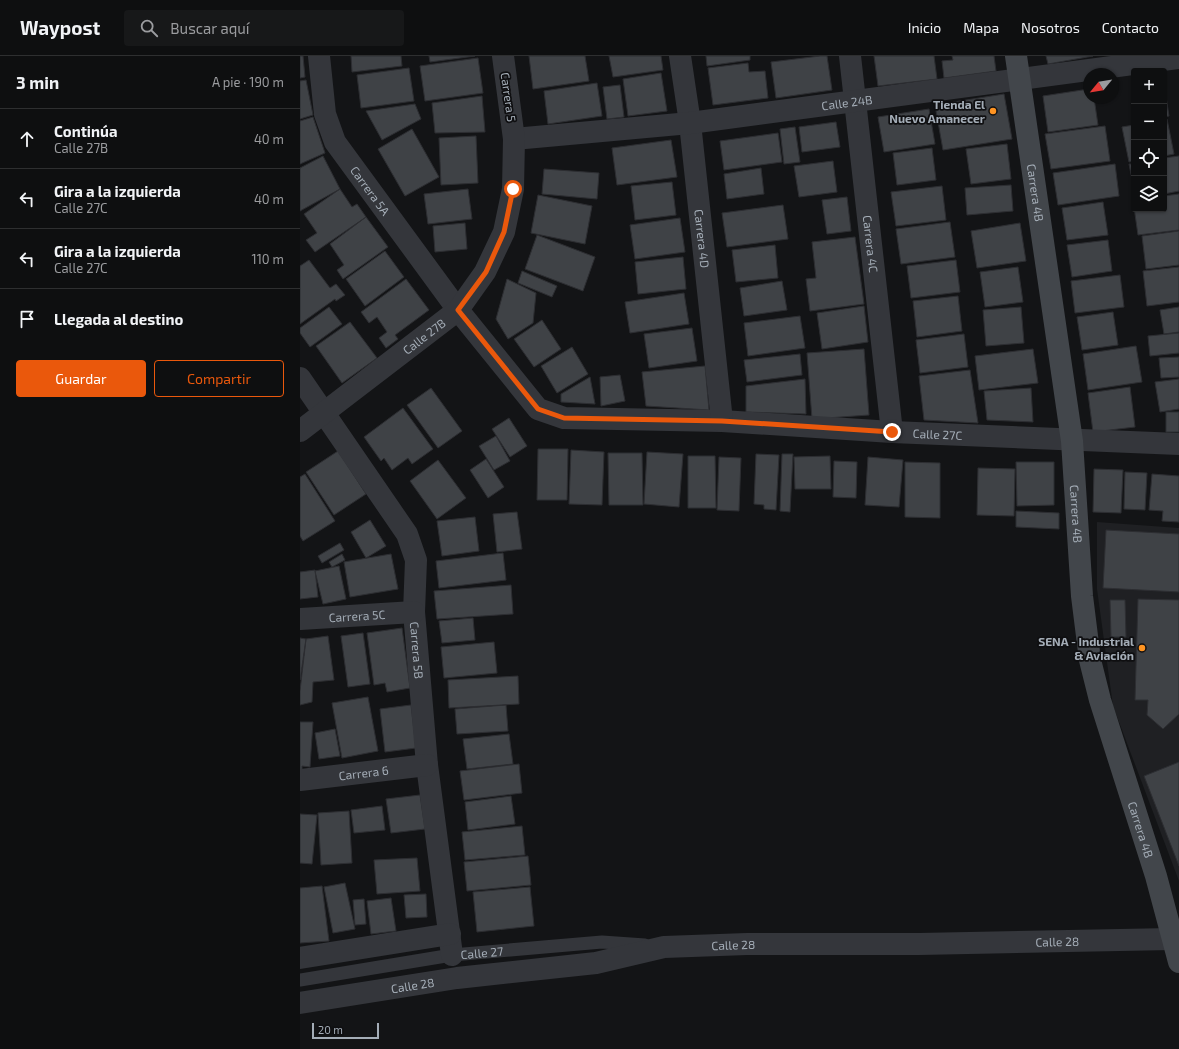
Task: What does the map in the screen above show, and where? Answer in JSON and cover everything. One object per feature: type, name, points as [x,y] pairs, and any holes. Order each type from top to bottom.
[{"type":"street","name":"Carrera 5A","points":[[319,56],[325,114],[335,142],[458,310]]},
{"type":"street","name":"Carrera 5","points":[[503,56],[514,139]]},
{"type":"street","name":"Carrera 4D","points":[[680,56],[690,123],[722,421]]},
{"type":"street","name":"Carrera 4C","points":[[850,56],[892,432]]},
{"type":"street","name":"Carrera 4B","points":[[1016,56],[1072,441],[1082,596],[1090,660],[1100,700],[1156,876],[1179,962]]},
{"type":"street","name":"Calle 24B","points":[[514,139],[690,123],[1179,58]]},
{"type":"street","name":"Calle 27B","points":[[300,431],[458,310],[486,272],[504,232],[513,189],[514,139]]},
{"type":"street","name":"Calle 27C","points":[[458,310],[538,409],[564,418],[722,421],[892,432],[1072,441],[1179,444]]},
{"type":"street","name":"Carrera 5B","points":[[300,378],[407,534],[416,560],[414,612],[427,765],[451,945]]},
{"type":"street","name":"Carrera 5C","points":[[300,619],[414,612]]},
{"type":"street","name":"Carrera 6","points":[[300,780],[427,765]]},
{"type":"street","name":"Calle 28","points":[[300,1003],[457,978],[596,963],[664,947],[747,944],[919,944],[1172,939]]},
{"type":"street","name":"Calle 27","points":[[300,958],[451,945]]},
{"type":"lane","name":"Calle 27","points":[[300,980],[451,945],[602,942],[664,947]]},
{"type":"shaded area","name":"SENA - Industrial & Aviación","points":[[1097,522],[1179,528],[1179,881],[1113,706],[1097,589]]},
{"type":"building","points":[[300,56],[303,56],[305,77],[300,78]]},
{"type":"building","points":[[351,56],[401,56],[402,66],[352,72]]},
{"type":"building","points":[[429,56],[475,56],[430,62]]},
{"type":"building","points":[[529,56],[585,56],[589,81],[533,89]]},
{"type":"building","points":[[609,56],[661,56],[663,70],[613,77]]},
{"type":"building","points":[[706,56],[750,56],[750,60],[707,66]]},
{"type":"building","points":[[827,56],[832,90],[776,98],[771,62]]},
{"type":"building","points":[[874,56],[934,56],[937,79],[878,86]]},
{"type":"building","points":[[952,56],[994,56],[996,71],[944,78],[942,61],[953,60]]},
{"type":"building","points":[[1046,56],[1093,56],[1048,64]]},
{"type":"building","points":[[478,58],[483,93],[425,101],[420,66]]},
{"type":"building","points":[[748,63],[749,72],[765,71],[768,98],[713,105],[708,68]]},
{"type":"building","points":[[409,68],[414,101],[361,108],[357,75]]},
{"type":"building","points":[[661,73],[667,111],[628,116],[623,79]]},
{"type":"building","points":[[306,80],[313,115],[300,119],[300,81]]},
{"type":"building","points":[[597,83],[602,116],[548,124],[544,91]]},
{"type":"building","points":[[620,85],[624,117],[607,119],[603,87]]},
{"type":"building","points":[[1083,90],[1083,104],[1095,104],[1098,125],[1048,132],[1043,96]]},
{"type":"building","points":[[1004,94],[1012,139],[943,150],[935,105]]},
{"type":"building","points":[[482,96],[485,132],[435,133],[432,103]]},
{"type":"building","points":[[1167,103],[1169,116],[1167,116]]},
{"type":"building","points":[[415,104],[421,119],[382,140],[366,111]]},
{"type":"building","points":[[929,109],[935,144],[884,152],[878,117]]},
{"type":"building","points":[[313,117],[325,153],[300,164],[300,121]]},
{"type":"building","points":[[1167,119],[1174,154],[1167,155]]},
{"type":"building","points":[[836,122],[840,147],[802,152],[799,127]]},
{"type":"building","points":[[1105,126],[1110,161],[1051,169],[1045,134]]},
{"type":"building","points":[[1131,126],[1131,162],[1129,162],[1122,127]]},
{"type":"building","points":[[795,127],[800,162],[784,164],[780,129]]},
{"type":"building","points":[[412,129],[439,177],[405,196],[378,149]]},
{"type":"building","points":[[778,133],[782,162],[724,170],[720,141]]},
{"type":"building","points":[[476,136],[478,183],[441,185],[439,138]]},
{"type":"building","points":[[671,140],[677,177],[617,185],[612,148]]},
{"type":"building","points":[[1007,144],[1011,179],[971,184],[966,149]]},
{"type":"building","points":[[932,148],[936,180],[897,185],[893,153]]},
{"type":"building","points":[[323,156],[340,189],[300,211],[300,168]]},
{"type":"building","points":[[1179,156],[1179,191],[1167,193],[1167,176],[1167,158]]},
{"type":"building","points":[[833,161],[837,192],[799,197],[794,166]]},
{"type":"building","points":[[1115,164],[1119,196],[1058,205],[1053,173]]},
{"type":"building","points":[[1129,164],[1131,164],[1131,174]]},
{"type":"building","points":[[761,168],[764,194],[727,199],[724,174]]},
{"type":"building","points":[[544,169],[599,173],[597,199],[542,194]]},
{"type":"building","points":[[672,182],[676,215],[635,220],[631,186]]},
{"type":"building","points":[[1011,185],[1013,211],[967,215],[965,188]]},
{"type":"building","points":[[942,186],[946,220],[896,226],[891,192]]},
{"type":"building","points":[[340,189],[352,207],[357,204],[366,217],[315,252],[306,240],[317,233],[304,214]]},
{"type":"building","points":[[468,189],[472,219],[428,224],[424,194]]},
{"type":"building","points":[[1179,194],[1179,230],[1138,235],[1134,212],[1167,212],[1167,196]]},
{"type":"building","points":[[538,195],[592,206],[585,244],[531,233]]},
{"type":"building","points":[[847,197],[851,231],[827,234],[822,200]]},
{"type":"building","points":[[1103,202],[1108,235],[1067,240],[1062,208]]},
{"type":"building","points":[[783,205],[788,239],[727,247],[722,213]]},
{"type":"building","points":[[366,217],[388,247],[343,279],[337,270],[344,265],[330,244]]},
{"type":"building","points":[[680,218],[685,252],[635,259],[630,225]]},
{"type":"building","points":[[950,222],[955,257],[901,264],[896,229]]},
{"type":"building","points":[[465,223],[467,249],[435,252],[433,226]]},
{"type":"building","points":[[1020,223],[1026,261],[977,268],[971,231]]},
{"type":"building","points":[[1179,231],[1179,265],[1146,269],[1142,236]]},
{"type":"building","points":[[537,235],[595,257],[583,291],[525,269]]},
{"type":"building","points":[[855,237],[864,304],[810,311],[806,279],[816,278],[812,242]]},
{"type":"building","points":[[1108,240],[1112,271],[1072,277],[1067,245]]},
{"type":"building","points":[[775,245],[778,278],[736,282],[732,250]]},
{"type":"building","points":[[385,251],[404,277],[365,306],[346,279]]},
{"type":"building","points":[[683,257],[686,289],[638,294],[635,262]]},
{"type":"building","points":[[309,260],[330,288],[336,284],[345,295],[336,301],[335,299],[300,324],[300,266]]},
{"type":"building","points":[[956,260],[960,292],[911,298],[907,266]]},
{"type":"building","points":[[1018,267],[1023,302],[985,307],[980,272]]},
{"type":"building","points":[[1179,267],[1179,302],[1147,306],[1143,271]]},
{"type":"building","points":[[522,271],[557,286],[552,297],[518,283]]},
{"type":"building","points":[[1120,275],[1124,307],[1075,313],[1071,281]]},
{"type":"building","points":[[406,279],[429,310],[395,335],[398,339],[386,348],[379,338],[387,332],[377,317],[369,323],[361,312]]},
{"type":"building","points":[[507,279],[536,293],[533,323],[508,339],[496,319]]},
{"type":"building","points":[[782,281],[787,310],[744,316],[740,288]]},
{"type":"building","points":[[684,293],[689,324],[630,333],[625,302]]},
{"type":"building","points":[[958,296],[962,331],[917,337],[913,301]]},
{"type":"building","points":[[864,306],[868,342],[822,349],[817,313]]},
{"type":"building","points":[[329,307],[342,324],[310,347],[300,333],[300,328]]},
{"type":"building","points":[[1021,307],[1024,343],[986,346],[983,310]]},
{"type":"building","points":[[1179,307],[1179,332],[1164,334],[1160,310]]},
{"type":"building","points":[[1113,312],[1118,345],[1082,350],[1077,317]]},
{"type":"building","points":[[800,316],[805,348],[748,356],[744,323]]},
{"type":"building","points":[[542,320],[561,349],[534,367],[514,339]]},
{"type":"building","points":[[350,322],[377,358],[342,383],[316,346]]},
{"type":"building","points":[[692,328],[697,361],[649,368],[644,334]]},
{"type":"building","points":[[1179,333],[1179,353],[1150,356],[1148,336]]},
{"type":"building","points":[[964,334],[968,367],[920,373],[916,340]]},
{"type":"building","points":[[1136,346],[1142,382],[1088,390],[1083,354]]},
{"type":"building","points":[[572,347],[588,374],[557,393],[541,366]]},
{"type":"building","points":[[864,349],[869,415],[812,419],[807,353]]},
{"type":"building","points":[[1033,349],[1038,383],[979,390],[975,356]]},
{"type":"building","points":[[800,354],[802,375],[747,382],[744,360]]},
{"type":"building","points":[[1179,357],[1179,377],[1161,378],[1159,358]]},
{"type":"building","points":[[705,366],[709,410],[646,406],[642,372]]},
{"type":"building","points":[[970,370],[978,423],[924,420],[919,376]]},
{"type":"building","points":[[620,375],[625,401],[601,406],[600,377]]},
{"type":"building","points":[[590,377],[595,404],[561,402],[561,394]]},
{"type":"building","points":[[805,379],[806,414],[746,412],[746,386]]},
{"type":"building","points":[[1179,379],[1179,409],[1160,412],[1155,382]]},
{"type":"building","points":[[1130,387],[1135,427],[1093,432],[1088,393]]},
{"type":"building","points":[[431,388],[462,431],[438,448],[407,405]]},
{"type":"building","points":[[1031,388],[1033,422],[987,420],[984,391]]},
{"type":"building","points":[[403,408],[433,449],[412,464],[408,458],[392,470],[384,458],[381,461],[364,437]]},
{"type":"building","points":[[1166,412],[1179,412],[1179,432],[1166,432]]},
{"type":"building","points":[[509,418],[527,446],[510,457],[492,429]]},
{"type":"building","points":[[496,436],[510,461],[494,470],[479,446]]},
{"type":"building","points":[[538,449],[568,449],[567,500],[537,500]]},
{"type":"building","points":[[571,450],[604,452],[602,505],[569,504]]},
{"type":"building","points":[[338,451],[366,494],[334,515],[306,472]]},
{"type":"building","points":[[647,452],[683,454],[679,507],[644,504]]},
{"type":"building","points":[[608,453],[642,453],[643,505],[609,505]]},
{"type":"building","points":[[756,454],[779,455],[776,510],[764,509],[764,505],[754,504]]},
{"type":"building","points":[[782,454],[793,454],[790,512],[780,511]]},
{"type":"building","points":[[688,456],[715,456],[716,508],[688,508]]},
{"type":"building","points":[[830,456],[831,489],[795,489],[794,457]]},
{"type":"building","points":[[719,457],[741,458],[739,511],[717,510]]},
{"type":"building","points":[[868,457],[903,460],[899,507],[865,505]]},
{"type":"building","points":[[486,459],[504,487],[488,498],[470,470]]},
{"type":"building","points":[[438,460],[466,498],[437,519],[410,481]]},
{"type":"building","points":[[834,461],[857,462],[856,498],[833,497]]},
{"type":"building","points":[[905,462],[940,463],[940,518],[905,517]]},
{"type":"building","points":[[1016,462],[1054,462],[1054,505],[1017,506]]},
{"type":"building","points":[[978,468],[1015,469],[1014,516],[977,515]]},
{"type":"building","points":[[1094,469],[1123,470],[1121,513],[1093,512]]},
{"type":"building","points":[[1125,472],[1147,473],[1145,510],[1124,509]]},
{"type":"building","points":[[305,474],[335,521],[303,541],[300,536],[300,477]]},
{"type":"building","points":[[1152,474],[1179,476],[1179,522],[1162,521],[1163,511],[1149,510]]},
{"type":"building","points":[[1016,511],[1059,513],[1059,529],[1016,527]]},
{"type":"building","points":[[517,512],[522,549],[497,552],[493,514]]},
{"type":"building","points":[[475,517],[479,551],[442,556],[437,521]]},
{"type":"building","points":[[370,520],[386,546],[366,558],[351,532]]},
{"type":"building","points":[[1106,530],[1179,534],[1179,592],[1103,588]]},
{"type":"building","points":[[340,543],[344,550],[322,563],[318,556]]},
{"type":"building","points":[[503,553],[506,580],[439,588],[436,561]]},
{"type":"building","points":[[342,554],[345,560],[332,567],[329,562]]},
{"type":"building","points":[[391,554],[398,589],[350,597],[344,562]]},
{"type":"building","points":[[339,566],[346,599],[323,604],[315,571]]},
{"type":"building","points":[[315,570],[318,597],[300,599],[300,572]]},
{"type":"building","points":[[511,585],[513,614],[437,619],[434,591]]},
{"type":"building","points":[[1138,599],[1179,600],[1179,714],[1163,729],[1147,715],[1148,700],[1135,700]]},
{"type":"building","points":[[1110,600],[1125,600],[1126,637],[1111,637]]},
{"type":"building","points":[[473,618],[475,640],[442,643],[439,621]]},
{"type":"building","points":[[402,628],[410,688],[387,692],[385,683],[374,685],[367,633]]},
{"type":"building","points":[[363,633],[370,684],[348,687],[341,636]]},
{"type":"building","points":[[328,636],[334,680],[313,682],[312,702],[300,705],[300,691],[306,639]]},
{"type":"building","points":[[300,638],[306,639],[300,680]]},
{"type":"building","points":[[494,642],[497,673],[444,678],[441,647]]},
{"type":"building","points":[[518,676],[519,704],[449,708],[448,680]]},
{"type":"building","points":[[368,697],[378,751],[342,758],[332,703]]},
{"type":"building","points":[[411,705],[416,748],[385,752],[380,709]]},
{"type":"building","points":[[506,705],[508,731],[457,734],[455,709]]},
{"type":"building","points":[[300,722],[313,722],[310,767],[302,766],[302,772],[300,772]]},
{"type":"building","points":[[335,729],[340,756],[319,759],[315,733]]},
{"type":"building","points":[[509,734],[513,764],[467,769],[463,739]]},
{"type":"building","points":[[1179,762],[1179,866],[1144,776]]},
{"type":"building","points":[[519,764],[522,793],[464,800],[460,771]]},
{"type":"building","points":[[420,795],[425,829],[391,833],[386,799]]},
{"type":"building","points":[[511,796],[515,824],[468,830],[465,802]]},
{"type":"building","points":[[382,806],[385,830],[354,833],[351,810]]},
{"type":"building","points":[[349,811],[352,863],[321,865],[318,813]]},
{"type":"building","points":[[300,814],[317,815],[312,864],[300,863]]},
{"type":"building","points":[[522,826],[525,855],[465,860],[462,832]]},
{"type":"building","points":[[528,856],[531,885],[467,891],[464,862]]},
{"type":"building","points":[[417,858],[420,891],[377,894],[374,860]]},
{"type":"building","points":[[345,883],[355,929],[333,933],[324,887]]},
{"type":"building","points":[[322,886],[329,941],[300,943],[300,888]]},
{"type":"building","points":[[530,887],[534,926],[477,932],[473,892]]},
{"type":"building","points":[[426,894],[427,917],[406,918],[404,895]]},
{"type":"building","points":[[391,898],[396,931],[371,934],[367,901]]},
{"type":"building","points":[[364,899],[366,924],[355,925],[353,900]]},
{"type":"place","name":"Tienda El Nuevo Amanecer","points":[[993,111]]},
{"type":"place","name":"SENA - Industrial & Aviación","points":[[1142,648]]},
{"type":"route","points":[[513,189],[504,232],[486,272],[458,310],[538,409],[564,418],[722,421],[892,432]]}]
